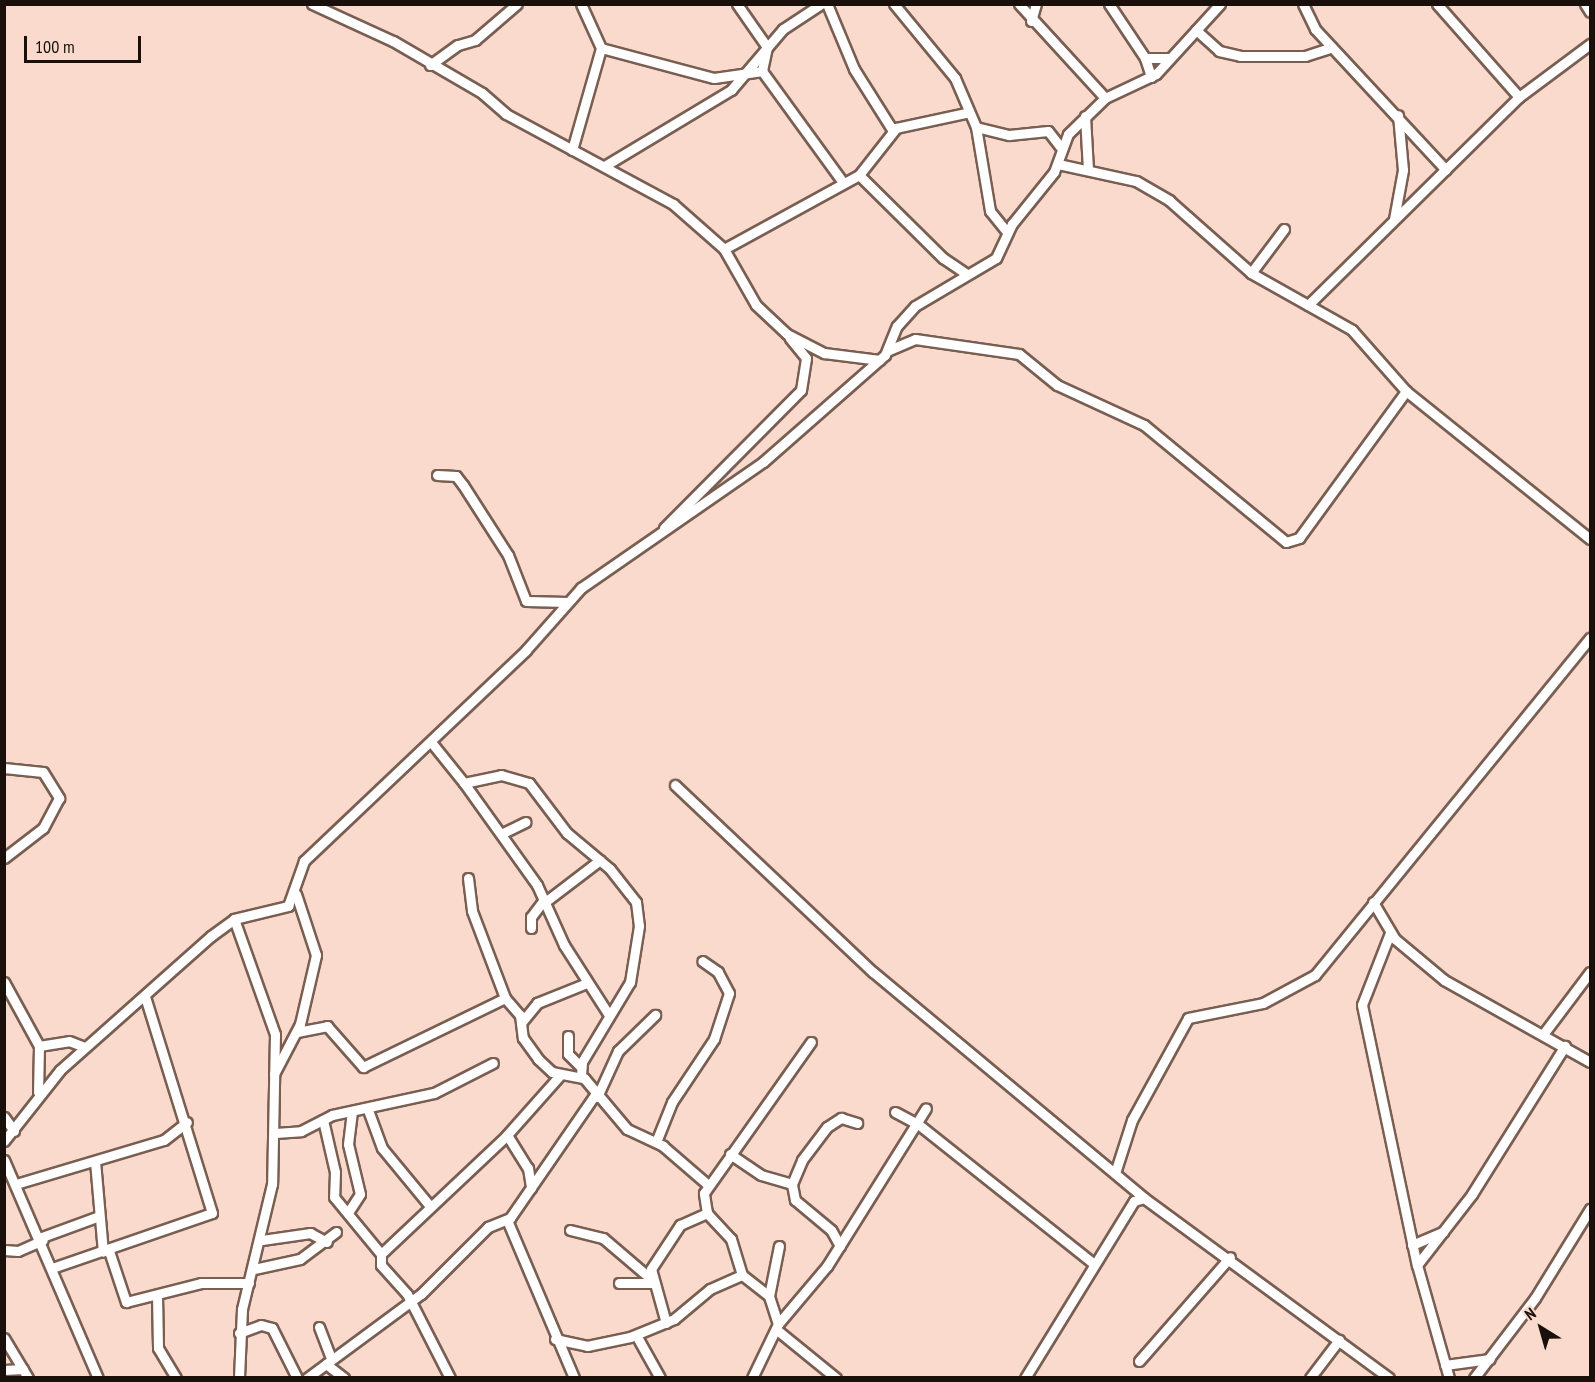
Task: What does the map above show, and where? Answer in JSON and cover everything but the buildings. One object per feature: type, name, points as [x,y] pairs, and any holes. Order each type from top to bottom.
[{"type":"street","points":[[312,4],[430,65],[572,150],[606,165],[673,204],[724,249],[756,305],[787,334],[806,358],[801,390],[695,492],[657,537]]},
{"type":"street","points":[[430,65],[458,45],[475,40],[517,4]]},
{"type":"street","points":[[572,150],[601,48],[581,4]]},
{"type":"street","points":[[736,4],[766,47],[762,71],[842,181]]},
{"type":"street","points":[[606,165],[702,112],[744,73],[794,19],[821,4]]},
{"type":"street","points":[[827,4],[854,69],[893,130]]},
{"type":"street","points":[[894,4],[950,70],[966,113],[976,127],[988,202],[1008,232]]},
{"type":"street","points":[[1019,4],[1031,21],[1092,89],[1105,98]]},
{"type":"street","points":[[1031,21],[1035,4]]},
{"type":"street","points":[[1109,4],[1145,58],[1151,77]]},
{"type":"street","points":[[274,1074],[297,1032],[316,955],[296,894],[304,861],[431,742],[568,602],[763,462],[880,360],[889,350],[904,316],[967,274],[996,258],[1008,232],[1058,164],[1062,149],[1085,116],[1105,98],[1151,77],[1220,4]]},
{"type":"street","points":[[1303,4],[1332,47],[1398,115],[1446,170]]},
{"type":"street","points":[[1437,4],[1519,97]]},
{"type":"street","points":[[1585,4],[1590,12]]},
{"type":"street","points":[[1196,30],[1219,51],[1240,56],[1305,56],[1332,47]]},
{"type":"street","points":[[1308,305],[1519,97],[1590,44]]},
{"type":"street","points":[[601,48],[643,55],[704,77],[762,71]]},
{"type":"street","points":[[1145,58],[1170,58]]},
{"type":"street","points":[[1092,89],[1096,106]]},
{"type":"street","points":[[724,249],[842,181],[859,176],[893,130],[966,113]]},
{"type":"street","points":[[1394,219],[1403,170],[1398,115]]},
{"type":"street","points":[[1085,116],[1088,169]]},
{"type":"street","points":[[976,127],[1009,135],[1048,131],[1062,149]]},
{"type":"street","points":[[1058,164],[1088,169],[1151,188],[1251,273],[1352,330],[1406,391],[1590,539]]},
{"type":"street","points":[[859,176],[943,258],[967,274]]},
{"type":"street","points":[[1251,273],[1284,229]]},
{"type":"street","points":[[787,334],[824,353],[880,360]]},
{"type":"street","points":[[889,350],[915,339],[1019,354],[1056,385],[1144,425],[1286,542],[1299,538],[1406,391]]},
{"type":"street","points":[[437,475],[456,476],[464,485],[508,555],[526,601],[568,602]]},
{"type":"street","points":[[1115,1173],[1132,1120],[1188,1018],[1208,1010],[1251,1006],[1293,991],[1315,975],[1590,638]]},
{"type":"street","points":[[431,742],[464,783],[474,803],[502,833],[545,901],[587,983],[609,1015]]},
{"type":"street","points":[[4,768],[43,772],[59,798],[43,828],[4,858]]},
{"type":"street","points":[[464,783],[501,775],[529,783],[567,833],[600,860],[632,895],[639,920],[630,982],[609,1015],[580,1071]]},
{"type":"street","points":[[675,785],[864,964],[1144,1198],[1230,1257],[1389,1377]]},
{"type":"street","points":[[502,833],[526,822]]},
{"type":"street","points":[[531,928],[531,916],[545,901],[600,860]]},
{"type":"street","points":[[468,879],[472,911],[505,998],[521,1023],[523,1038],[538,1059],[561,1074]]},
{"type":"street","points":[[4,1141],[14,1131],[38,1092],[85,1047],[234,919],[276,912],[296,894]]},
{"type":"street","points":[[1373,902],[1390,933],[1444,980],[1544,1033],[1590,1062]]},
{"type":"street","points":[[234,919],[275,1034],[275,1133],[262,1240],[249,1283],[239,1333],[239,1377]]},
{"type":"street","points":[[1390,933],[1362,1005],[1412,1245],[1449,1377]]},
{"type":"street","points":[[656,1142],[672,1102],[714,1039],[729,993],[718,972],[702,961]]},
{"type":"street","points":[[1544,1033],[1590,972]]},
{"type":"street","points":[[4,982],[39,1046],[38,1092]]},
{"type":"street","points":[[521,1023],[537,1003],[587,983]]},
{"type":"street","points":[[51,1268],[212,1213],[187,1122],[145,996]]},
{"type":"street","points":[[297,1032],[327,1026],[363,1067],[505,998]]},
{"type":"street","points":[[307,1377],[411,1302],[488,1227],[507,1220],[596,1096],[618,1051],[655,1015]]},
{"type":"street","points":[[568,1036],[568,1054],[596,1096],[627,1129],[656,1142],[707,1184]]},
{"type":"street","points":[[39,1046],[69,1041],[85,1047]]},
{"type":"street","points":[[769,1296],[742,1275],[731,1239],[707,1213],[707,1184],[811,1042]]},
{"type":"street","points":[[1417,1265],[1446,1231],[1565,1046]]},
{"type":"street","points":[[275,1133],[301,1131],[323,1120],[352,1111],[368,1110],[434,1093],[493,1063]]},
{"type":"street","points":[[381,1254],[507,1134],[561,1074],[580,1071]]},
{"type":"street","points":[[752,1377],[777,1327],[840,1246],[926,1108]]},
{"type":"street","points":[[368,1110],[382,1148],[430,1206]]},
{"type":"street","points":[[349,1212],[360,1194],[348,1144],[352,1111]]},
{"type":"street","points":[[895,1112],[918,1124],[1094,1264]]},
{"type":"street","points":[[4,1117],[14,1131]]},
{"type":"street","points":[[840,1246],[826,1226],[795,1200],[792,1184],[802,1160],[827,1127],[841,1118],[857,1124]]},
{"type":"street","points":[[323,1120],[335,1172],[332,1193],[381,1254],[381,1265],[411,1302],[450,1377]]},
{"type":"street","points":[[16,1184],[175,1136],[187,1122]]},
{"type":"street","points":[[507,1134],[526,1163],[531,1188]]},
{"type":"street","points":[[730,1154],[761,1175],[792,1184]]},
{"type":"street","points":[[4,1160],[42,1239],[51,1268],[98,1377]]},
{"type":"street","points":[[95,1161],[99,1216],[106,1251],[124,1301],[201,1283],[249,1283]]},
{"type":"street","points":[[1025,1377],[1134,1201],[1144,1198]]},
{"type":"street","points":[[1474,1377],[1490,1359],[1590,1209]]},
{"type":"street","points":[[666,1323],[652,1281],[651,1269],[676,1229],[707,1213]]},
{"type":"street","points":[[4,1250],[18,1251],[99,1216]]},
{"type":"street","points":[[507,1220],[555,1339],[574,1377]]},
{"type":"street","points":[[570,1230],[603,1238],[652,1281]]},
{"type":"street","points":[[1412,1245],[1446,1231]]},
{"type":"street","points":[[254,1269],[300,1259],[327,1242],[336,1232]]},
{"type":"street","points":[[262,1240],[310,1233],[327,1242]]},
{"type":"street","points":[[779,1246],[769,1296],[777,1327],[836,1377]]},
{"type":"street","points":[[1138,1361],[1230,1257]]},
{"type":"street","points":[[555,1339],[587,1346],[636,1335],[666,1323],[710,1289],[742,1275]]},
{"type":"street","points":[[620,1283],[652,1281]]},
{"type":"street","points":[[157,1295],[158,1347],[176,1377]]},
{"type":"street","points":[[239,1333],[261,1325],[272,1328],[297,1377]]},
{"type":"street","points":[[319,1327],[328,1361],[344,1377]]},
{"type":"street","points":[[636,1335],[660,1377]]},
{"type":"street","points":[[4,1338],[26,1373]]},
{"type":"street","points":[[1310,1377],[1339,1340]]},
{"type":"street","points":[[1445,1365],[1490,1359]]},
{"type":"street","points":[[4,1370],[26,1373]]}]
